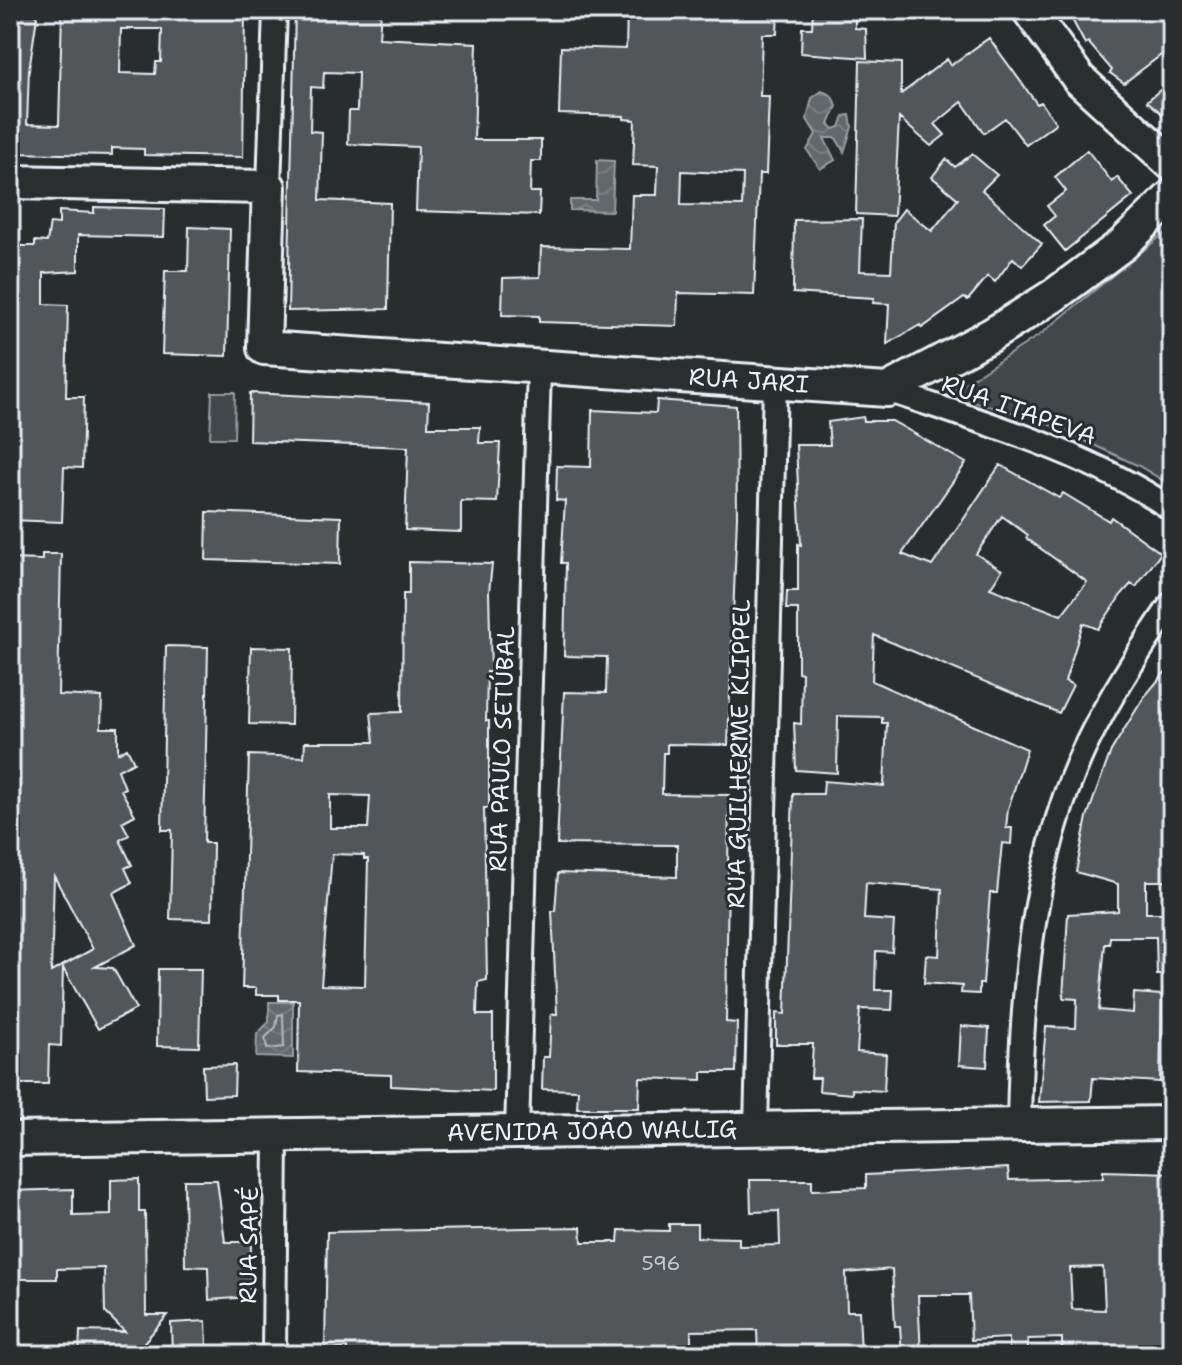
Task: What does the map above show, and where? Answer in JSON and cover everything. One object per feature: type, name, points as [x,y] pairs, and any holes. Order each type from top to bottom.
[{"type":"street","points":[[10,182],[269,187],[275,10]]},
{"type":"street","points":[[1029,10],[1079,79],[1172,164]]},
{"type":"street","name":"RUA JARI","points":[[269,187],[264,348],[887,390]]},
{"type":"street","points":[[887,390],[991,335],[1053,296],[1122,245],[1172,196]]},
{"type":"street","name":"RUA PAULO SETÚBAL","points":[[517,1132],[539,368]]},
{"type":"street","name":"RUA GUILHERME KLIPPEL","points":[[756,1127],[775,383]]},
{"type":"street","name":"RUA ITAPEVA","points":[[887,390],[1042,440],[1123,477],[1172,509]]},
{"type":"street","points":[[1019,1125],[1026,992],[1055,830],[1084,751],[1123,675],[1172,603]]},
{"type":"street","name":"AVENIDA JOÃO WALLIG","points":[[10,1139],[1172,1123]]},
{"type":"street","name":"RUA SAPÉ","points":[[274,1355],[276,1135]]},
{"type":"shaded area","points":[[1172,227],[1172,486],[1139,466],[1035,418],[946,395],[1041,334]]},
{"type":"shaded area","points":[[212,392],[235,392],[234,438],[210,438]]},
{"type":"water","points":[[822,91],[831,95],[837,106],[829,124],[834,129],[840,127],[844,116],[850,115],[852,127],[844,152],[836,138],[824,138],[835,160],[820,169],[807,150],[816,134],[807,119],[812,98]]},
{"type":"water","points":[[597,160],[614,161],[612,211],[570,210],[570,200],[596,200]]},
{"type":"water","points":[[269,1002],[293,1002],[293,1058],[256,1057],[257,1034],[269,1022]]},
{"type":"building","points":[[10,10],[38,10],[29,70],[27,124],[59,125],[62,10],[245,10],[243,157],[144,155],[144,149],[112,148],[112,155],[10,153]],"holes":[[[121,29],[162,29],[161,62],[156,62],[155,74],[120,73]]]},
{"type":"building","points":[[295,10],[381,10],[379,38],[477,43],[474,140],[541,140],[541,161],[531,161],[530,192],[540,192],[539,215],[416,211],[418,147],[348,144],[349,111],[357,111],[358,73],[324,72],[323,88],[311,87],[310,131],[322,132],[320,200],[390,203],[388,309],[288,311]]},
{"type":"building","points":[[627,10],[778,10],[777,34],[762,34],[760,96],[769,96],[766,174],[759,174],[754,295],[678,293],[677,326],[539,322],[539,316],[502,315],[503,278],[540,277],[541,247],[630,249],[632,195],[657,195],[658,166],[633,165],[635,120],[624,119],[624,116],[559,114],[561,47],[626,49]],"holes":[[[682,171],[743,174],[742,206],[681,205]]]},
{"type":"building","points":[[813,10],[855,10],[855,28],[866,29],[867,58],[801,53],[802,28],[812,28]]},
{"type":"building","points":[[1067,10],[1172,10],[1172,35],[1164,45],[1169,49],[1124,83],[1110,73],[1112,70],[1088,42],[1085,44]]},
{"type":"building","points":[[989,38],[1037,104],[1041,102],[1056,123],[1026,145],[1005,118],[984,133],[962,102],[935,124],[945,135],[931,146],[899,118],[894,216],[856,214],[860,61],[901,63],[901,94],[947,59],[951,65]]},
{"type":"building","points":[[1172,80],[1172,122],[1147,101]]},
{"type":"building","points":[[1087,150],[1112,182],[1117,177],[1133,196],[1065,251],[1044,225],[1055,216],[1047,206],[1066,191],[1055,177]]},
{"type":"building","points":[[972,154],[997,175],[982,190],[1042,244],[1022,266],[1013,258],[995,282],[988,276],[968,300],[964,298],[922,328],[920,325],[887,344],[889,304],[873,303],[874,298],[793,293],[794,220],[862,219],[860,271],[891,272],[894,222],[904,209],[932,231],[958,199],[932,177],[946,159],[955,167]]},
{"type":"building","points":[[94,207],[165,209],[164,237],[78,235],[78,271],[44,273],[44,304],[68,305],[66,397],[84,397],[82,468],[64,467],[62,522],[10,520],[10,246],[35,246],[35,241],[47,242],[50,223],[59,224],[59,211],[94,213]]},
{"type":"building","points":[[189,227],[230,229],[227,356],[162,354],[165,271],[188,271]]},
{"type":"building","points":[[250,393],[429,402],[428,427],[480,427],[479,443],[500,443],[497,502],[461,501],[461,532],[405,530],[408,447],[249,441]]},
{"type":"building","points":[[657,400],[736,406],[737,516],[728,745],[667,744],[667,753],[663,753],[662,794],[729,795],[726,1022],[737,1023],[736,1072],[702,1072],[702,1080],[640,1078],[639,1108],[577,1108],[578,1090],[542,1089],[543,1057],[549,1057],[551,1014],[557,1014],[552,911],[555,911],[558,873],[677,877],[677,845],[557,844],[564,692],[606,693],[607,657],[564,656],[566,563],[561,563],[565,501],[556,500],[557,466],[591,467],[592,410],[656,413]]},
{"type":"building","points":[[863,417],[864,421],[892,421],[966,463],[902,554],[932,566],[1000,465],[1059,498],[1063,493],[1109,521],[1111,517],[1161,553],[1136,587],[1131,584],[1121,595],[1098,629],[1083,623],[1065,681],[1073,685],[1059,713],[874,635],[872,681],[1027,749],[1008,809],[1006,828],[1012,828],[1011,844],[1002,843],[997,893],[990,893],[983,984],[979,984],[979,994],[961,993],[962,986],[924,983],[926,955],[939,956],[942,889],[866,883],[864,919],[894,921],[892,952],[876,951],[875,990],[893,990],[892,1010],[860,1009],[857,1052],[886,1054],[884,1091],[852,1089],[852,1094],[819,1091],[820,1078],[811,1078],[813,1044],[776,1044],[776,1013],[785,1014],[793,794],[823,794],[824,781],[884,786],[887,723],[882,723],[882,717],[838,716],[837,773],[796,770],[794,723],[801,724],[802,673],[798,672],[798,609],[786,609],[787,591],[798,591],[798,544],[801,545],[796,445],[830,445],[828,422]],"holes":[[[1002,516],[1028,535],[1026,538],[1087,582],[1061,615],[990,588],[1002,570],[976,554]]]},
{"type":"building","points":[[207,512],[341,517],[340,564],[206,560]]},
{"type":"building","points":[[42,554],[61,554],[58,695],[102,697],[101,728],[118,728],[118,753],[127,748],[134,762],[118,770],[125,788],[121,790],[135,815],[122,822],[129,835],[120,840],[132,865],[125,868],[132,883],[113,893],[136,945],[95,967],[113,968],[136,1009],[98,1029],[63,968],[61,1046],[49,1045],[48,1084],[10,1084],[10,559],[42,560]],"holes":[[[54,876],[93,949],[51,972]]]},
{"type":"building","points":[[409,562],[492,564],[489,592],[491,673],[487,672],[486,721],[489,721],[489,808],[484,808],[487,980],[478,982],[477,1015],[493,1015],[493,1091],[391,1086],[391,1075],[298,1072],[299,1000],[279,1000],[279,995],[256,995],[256,988],[242,988],[249,755],[304,757],[305,742],[374,742],[371,713],[402,712],[403,594],[409,594]],"holes":[[[330,795],[370,796],[368,828],[330,828]],[[332,854],[364,855],[364,859],[368,859],[365,986],[321,985]]]},
{"type":"building","points":[[166,646],[208,647],[204,843],[213,843],[212,920],[170,919],[172,830],[162,830]]},
{"type":"building","points":[[251,647],[292,648],[291,725],[249,724]]},
{"type":"building","points":[[1172,664],[1172,881],[1146,881],[1146,913],[1172,913],[1172,975],[1157,975],[1156,937],[1110,937],[1109,944],[1105,944],[1099,1010],[1133,1013],[1134,993],[1162,995],[1160,1082],[1093,1078],[1091,1101],[1039,1102],[1046,1027],[1076,1028],[1077,999],[1063,998],[1068,914],[1118,911],[1118,884],[1076,872],[1087,817],[1111,751],[1144,697]]},
{"type":"building","points":[[158,969],[201,969],[199,1047],[157,1046]]},
{"type":"building","points":[[961,1026],[989,1028],[987,1067],[959,1065]]},
{"type":"building","points":[[235,1065],[234,1095],[204,1096],[203,1066]]},
{"type":"building","points":[[1008,1168],[1009,1180],[1103,1178],[1103,1171],[1172,1173],[1172,1355],[1079,1355],[1079,1350],[1062,1350],[1062,1338],[1028,1339],[1028,1355],[1009,1355],[1009,1338],[971,1340],[969,1295],[918,1295],[921,1355],[902,1355],[900,1326],[895,1326],[892,1269],[846,1273],[847,1311],[859,1311],[861,1354],[758,1355],[757,1330],[691,1331],[691,1355],[347,1355],[347,1348],[325,1349],[327,1232],[581,1227],[582,1242],[618,1242],[619,1230],[669,1231],[669,1224],[697,1224],[697,1237],[739,1238],[739,1246],[780,1245],[779,1211],[751,1212],[750,1180],[812,1180],[812,1190],[866,1188],[866,1175]],"holes":[[[1103,1267],[1105,1310],[1072,1309],[1070,1268]]]},
{"type":"building","points":[[139,1179],[139,1212],[145,1212],[146,1315],[168,1315],[133,1355],[79,1355],[80,1331],[125,1332],[105,1312],[104,1268],[57,1269],[57,1279],[10,1279],[10,1191],[73,1189],[73,1216],[111,1215],[111,1180]]},
{"type":"building","points":[[184,1180],[217,1180],[225,1242],[251,1242],[250,1297],[209,1300],[208,1267],[185,1266]]},
{"type":"building","points":[[206,1321],[207,1348],[172,1355],[171,1323]]}]
